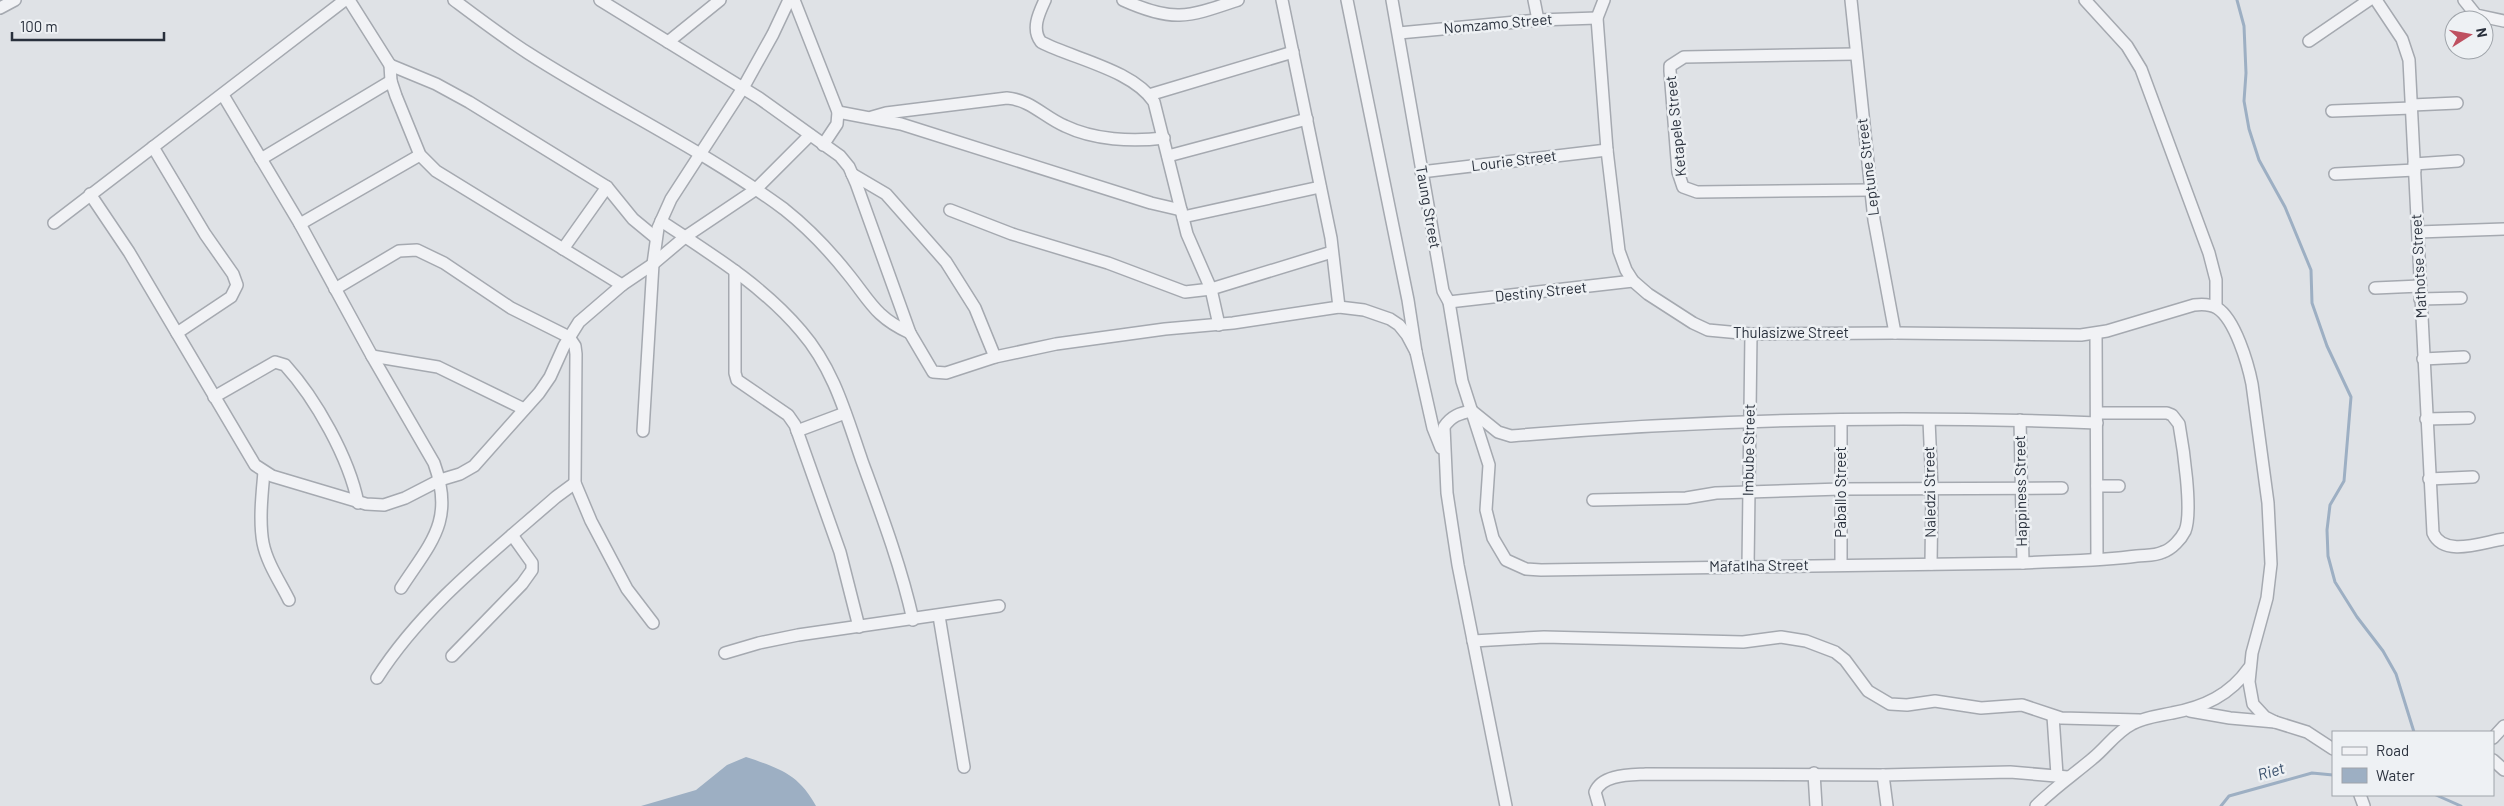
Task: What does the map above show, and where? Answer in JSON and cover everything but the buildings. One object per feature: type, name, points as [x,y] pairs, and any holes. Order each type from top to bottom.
[{"type":"street","points":[[0,8],[15,0]]},
{"type":"street","points":[[54,223],[347,0],[390,65],[391,81],[420,156],[436,171],[622,285]]},
{"type":"street","points":[[454,0],[528,53],[755,190],[802,224],[848,274],[880,316],[892,325],[910,333]]},
{"type":"street","points":[[600,0],[743,88],[846,162],[910,333],[933,372],[946,373],[996,357],[1065,342],[1219,324],[1339,307],[1364,310],[1390,318],[1407,335],[1416,352]]},
{"type":"street","points":[[668,42],[720,0]]},
{"type":"street","points":[[643,431],[653,264],[656,238],[661,221],[671,199],[743,88],[773,34],[789,0]]},
{"type":"street","points":[[794,0],[838,112],[837,124],[823,145]]},
{"type":"street","points":[[1045,0],[1036,25],[1036,36],[1041,42],[1124,77],[1149,95],[1158,114],[1192,249],[1211,289],[1219,324]]},
{"type":"street","points":[[1123,0],[1171,16],[1196,14],[1238,0]]},
{"type":"street","points":[[1282,0],[1320,187],[1332,252],[1339,307]]},
{"type":"street","points":[[1347,0],[1408,300],[1416,352],[1433,428],[1443,452]]},
{"type":"street","name":"Taung Street","points":[[1392,0],[1443,291],[1448,302],[1462,381],[1472,411]]},
{"type":"street","points":[[1534,0],[1538,20]]},
{"type":"street","name":"Thulasizwe Street","points":[[1604,0],[1597,18],[1607,150],[1619,251],[1626,270],[1634,281],[1648,294],[1693,323],[1708,330],[1751,334],[2096,334],[2194,305],[2216,307]]},
{"type":"street","name":"Leptune Street","points":[[1851,0],[1870,190],[1896,333]]},
{"type":"street","points":[[2085,0],[2127,46],[2142,70],[2209,253],[2216,280],[2216,307],[2226,317],[2248,362],[2268,510],[2271,564],[2267,598],[2249,668],[2249,682],[2253,704],[2265,717],[2307,732],[2332,748]]},
{"type":"street","points":[[2309,41],[2369,0]]},
{"type":"street","name":"Mathotse Street","points":[[2376,0],[2407,50],[2412,106],[2431,523],[2436,540],[2444,546],[2456,547],[2504,538]]},
{"type":"street","points":[[2464,0],[2476,15],[2504,21]]},
{"type":"street","name":"Nomzamo Street","points":[[1399,32],[1538,20],[1597,18]]},
{"type":"street","points":[[1149,95],[1293,52]]},
{"type":"street","name":"Ketapele Street","points":[[1856,54],[1755,54],[1684,57],[1677,60],[1670,66],[1670,72],[1678,172],[1683,187],[1697,192],[1870,190]]},
{"type":"street","points":[[390,65],[436,84],[607,186],[633,219],[656,238]]},
{"type":"street","points":[[261,159],[391,81]]},
{"type":"street","points":[[223,95],[300,224],[372,356],[434,463],[440,480],[444,505],[441,522],[432,542],[401,588]]},
{"type":"street","points":[[870,118],[886,112],[1007,98],[1020,99],[1064,126],[1084,134],[1111,138],[1150,140],[1164,138]]},
{"type":"street","points":[[2332,111],[2457,103]]},
{"type":"street","points":[[838,112],[901,124],[1182,213],[1320,187]]},
{"type":"street","points":[[1168,156],[1307,119]]},
{"type":"street","points":[[90,194],[129,252],[248,455],[264,472],[358,504],[384,505],[405,498],[440,480],[460,474],[474,466],[539,394],[579,322],[622,285],[653,264],[685,237],[755,190],[810,136]]},
{"type":"street","points":[[153,147],[236,282],[236,290],[230,297],[178,334]]},
{"type":"street","name":"Lourie Street","points":[[1421,172],[1607,150]]},
{"type":"street","points":[[300,224],[420,156]]},
{"type":"street","points":[[2335,174],[2458,162]]},
{"type":"street","points":[[852,174],[886,194],[946,262],[975,308],[996,357]]},
{"type":"street","points":[[563,249],[607,186]]},
{"type":"street","points":[[950,210],[1012,234],[1108,263],[1185,292],[1211,289],[1332,252]]},
{"type":"street","points":[[661,221],[753,283],[802,332],[831,373],[903,580],[913,620]]},
{"type":"street","points":[[2418,232],[2504,229]]},
{"type":"street","points":[[335,289],[399,250],[413,249],[444,263],[511,308],[569,337],[575,346],[576,354],[575,483],[591,521],[627,589],[653,623]]},
{"type":"street","points":[[735,271],[734,373],[737,380],[788,415],[798,431],[840,552],[859,627]]},
{"type":"street","name":"Destiny Street","points":[[1448,302],[1634,281]]},
{"type":"street","points":[[2375,288],[2420,286]]},
{"type":"street","points":[[2420,300],[2461,298]]},
{"type":"street","name":"Imbube Street","points":[[1748,566],[1751,334]]},
{"type":"street","points":[[2096,334],[2097,559]]},
{"type":"street","points":[[372,356],[438,367],[524,410]]},
{"type":"street","points":[[2423,359],[2464,357]]},
{"type":"street","points":[[214,397],[265,367],[275,362],[282,363],[320,414],[346,465],[358,504]]},
{"type":"street","points":[[1506,806],[1449,511],[1443,452],[1444,427],[1448,420],[1472,411],[1498,432],[1511,436],[1633,426],[1842,420],[1929,420]]},
{"type":"street","name":"Mafatlha Street","points":[[1472,411],[1488,465],[1486,510],[1489,525],[1500,552],[1506,560],[1516,566],[1541,570],[2022,563],[2097,559]]},
{"type":"street","points":[[798,431],[845,412]]},
{"type":"street","name":"Happiness Street","points":[[1929,420],[2097,418],[2160,412],[2172,415],[2179,424],[2180,432],[2188,511],[2185,530],[2177,542],[2164,552],[2111,560],[2097,559]]},
{"type":"street","points":[[2426,419],[2469,418]]},
{"type":"street","name":"Paballo Street","points":[[1842,420],[1842,565]]},
{"type":"street","name":"Naledzi Street","points":[[1929,420],[1932,489],[1931,564]]},
{"type":"street","name":"Happiness Street","points":[[2020,420],[2022,563]]},
{"type":"street","points":[[264,472],[262,489],[263,543],[270,564],[289,600]]},
{"type":"street","points":[[2429,479],[2473,477]]},
{"type":"street","points":[[377,678],[394,651],[420,620],[512,535],[575,483]]},
{"type":"street","points":[[2097,486],[2120,486]]},
{"type":"street","points":[[1592,500],[1686,498],[1716,493],[1841,489],[2062,488]]},
{"type":"street","points":[[452,656],[522,584],[532,570],[532,563],[512,535]]},
{"type":"street","points":[[725,653],[759,643],[999,606]]},
{"type":"street","points":[[939,616],[964,767]]},
{"type":"street","points":[[1473,642],[1544,636],[1743,642],[1781,637],[1806,641],[1835,652],[1845,660],[1868,691],[1890,704],[1908,705],[1935,702],[1981,708],[2022,705],[2053,716],[2076,720],[2139,720],[2201,706],[2222,695],[2236,684],[2249,668]]},
{"type":"street","points":[[2186,710],[2230,718],[2275,722]]},
{"type":"street","points":[[2053,716],[2062,776]]},
{"type":"street","points":[[2036,806],[2062,776],[2092,759],[2129,725],[2139,720]]},
{"type":"street","points":[[2494,737],[2504,726]]},
{"type":"street","points":[[2494,761],[2504,770]]},
{"type":"street","points":[[1600,806],[1595,792],[1597,787],[1604,782],[1623,776],[1814,773],[1883,775],[2010,772],[2062,776]]},
{"type":"street","points":[[1814,773],[1816,806]]},
{"type":"street","points":[[1883,775],[1888,806]]},
{"type":"water","points":[[746,757],[778,769],[795,779],[803,786],[816,806],[641,806],[696,790],[727,765]]},
{"type":"waterway","points":[[2237,0],[2244,26],[2246,73],[2244,101],[2249,129],[2259,160],[2285,207],[2311,270],[2312,303],[2327,346],[2351,397],[2344,481],[2330,505],[2327,530],[2328,556],[2335,582],[2357,617],[2383,651],[2396,674],[2414,731]]},
{"type":"waterway","name":"Riet","points":[[2221,806],[2229,796],[2312,773],[2332,775]]},
{"type":"waterway","name":"Riet","points":[[2438,796],[2461,806]]}]
